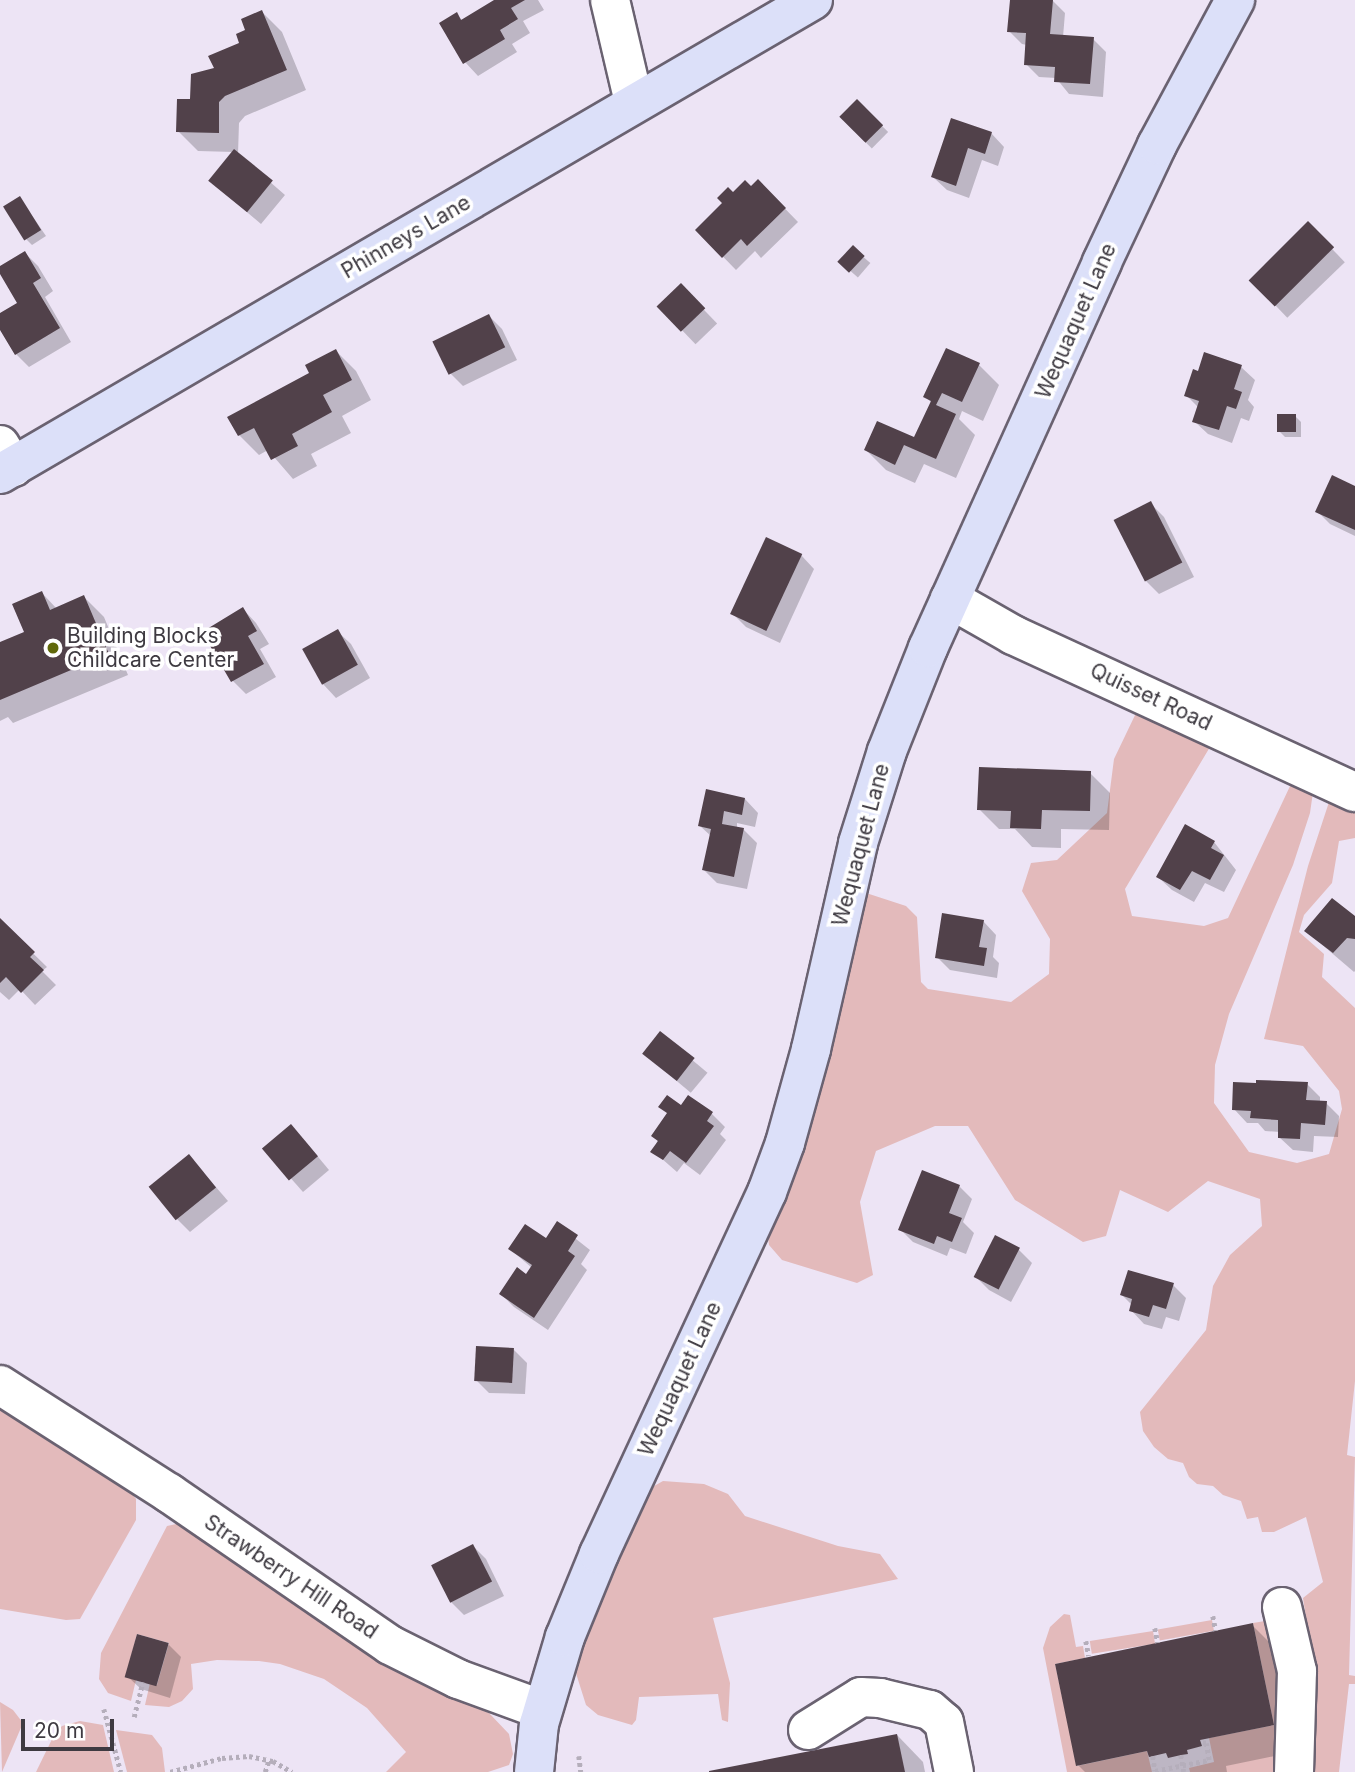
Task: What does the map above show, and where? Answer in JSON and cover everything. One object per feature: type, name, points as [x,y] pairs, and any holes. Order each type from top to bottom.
[{"type":"main road","name":"Phinneys Lane","points":[[4,462],[813,0]]},
{"type":"main road","name":"Wequaquet Lane","points":[[543,1710],[565,1637],[599,1554],[767,1192],[792,1119],[811,1049],[858,843],[923,660],[1157,145],[1235,0]]},
{"type":"main road","points":[[534,1772],[543,1710]]},
{"type":"street","points":[[610,0],[634,102]]},
{"type":"street","name":"Quisset Road","points":[[950,598],[1013,635],[1355,792]]},
{"type":"street","name":"Strawberry Hill Road","points":[[0,1385],[169,1493],[390,1645],[458,1679],[543,1710]]},
{"type":"street","points":[[1282,1607],[1297,1671],[1294,1772]]},
{"type":"street","points":[[808,1730],[861,1697],[880,1698],[930,1710],[944,1722],[948,1731],[954,1772]]},
{"type":"path","points":[[1213,1616],[1216,1631]]},
{"type":"path","points":[[1155,1628],[1158,1643]]},
{"type":"path","points":[[1086,1642],[1089,1657]]},
{"type":"path","points":[[134,1717],[143,1682]]},
{"type":"path","points":[[104,1709],[121,1772]]},
{"type":"path","points":[[1153,1756],[1156,1771],[1209,1760],[1206,1743],[1201,1743]]},
{"type":"path","points":[[1181,1755],[1184,1772]]},
{"type":"path","points":[[170,1772],[222,1758],[249,1756],[269,1760],[292,1772]]},
{"type":"path","points":[[579,1756],[581,1772]]},
{"type":"path","points":[[265,1772],[269,1760]]},
{"type":"shaded area","points":[[1137,711],[1209,738],[1210,747],[1125,889],[1132,916],[1204,926],[1228,918],[1291,784],[1313,792],[1310,813],[1293,865],[1229,1014],[1215,1065],[1214,1103],[1249,1152],[1297,1163],[1329,1154],[1342,1109],[1339,1091],[1303,1046],[1264,1039],[1308,866],[1330,799],[1355,804],[1355,838],[1339,841],[1332,883],[1304,915],[1299,932],[1324,954],[1322,977],[1355,1008],[1355,1381],[1347,1455],[1355,1457],[1349,1675],[1355,1676],[1355,1684],[1349,1684],[1339,1772],[1306,1772],[1310,1644],[1303,1598],[1323,1582],[1306,1517],[1274,1532],[1262,1532],[1258,1517],[1247,1519],[1241,1501],[1223,1495],[1213,1486],[1197,1484],[1189,1477],[1183,1463],[1168,1459],[1154,1447],[1143,1431],[1140,1412],[1206,1330],[1213,1286],[1230,1255],[1262,1226],[1260,1199],[1208,1181],[1168,1212],[1120,1190],[1106,1236],[1083,1242],[1015,1200],[968,1126],[935,1126],[876,1151],[860,1202],[873,1275],[857,1283],[782,1260],[769,1245],[767,1230],[860,891],[906,906],[917,917],[921,982],[928,989],[1011,1002],[1049,974],[1050,939],[1022,891],[1031,863],[1057,860],[1107,813],[1114,759]]},
{"type":"shaded area","points":[[0,1404],[129,1490],[136,1499],[136,1520],[80,1619],[66,1620],[0,1609]]},
{"type":"shaded area","points":[[663,1481],[704,1484],[728,1494],[745,1516],[838,1546],[880,1554],[898,1579],[713,1618],[730,1683],[728,1722],[722,1720],[718,1694],[639,1697],[636,1720],[632,1725],[598,1715],[586,1705],[574,1667],[584,1631],[647,1490]]},
{"type":"shaded area","points":[[181,1523],[343,1637],[425,1684],[489,1713],[509,1734],[513,1754],[509,1765],[488,1772],[386,1772],[406,1752],[367,1708],[324,1679],[280,1664],[217,1660],[191,1664],[193,1689],[182,1701],[169,1707],[145,1705],[150,1683],[157,1685],[169,1643],[137,1634],[126,1676],[136,1680],[131,1701],[108,1693],[99,1679],[101,1653],[167,1526]]},
{"type":"shaded area","points":[[1064,1614],[1070,1615],[1076,1647],[1083,1646],[1085,1658],[1055,1664],[1077,1766],[1147,1751],[1152,1772],[1067,1772],[1043,1648],[1050,1627]]},
{"type":"shaded area","points":[[1212,1620],[1214,1631],[1160,1640],[1158,1630]]},
{"type":"shaded area","points":[[1265,1621],[1284,1704],[1281,1772],[1190,1772],[1189,1768],[1214,1762],[1209,1738],[1274,1725],[1253,1623]]},
{"type":"shaded area","points":[[1153,1631],[1155,1644],[1092,1654],[1090,1641]]},
{"type":"shaded area","points":[[0,1702],[13,1710],[23,1723],[2,1772]]},
{"type":"shaded area","points":[[80,1721],[103,1725],[114,1772],[36,1772],[55,1733],[62,1726]]},
{"type":"shaded area","points":[[116,1730],[152,1735],[162,1748],[165,1772],[127,1772]]},
{"type":"building","points":[[494,0],[525,0],[511,8],[518,19],[500,30],[505,39],[463,64],[439,23],[457,12],[461,20]]},
{"type":"building","points":[[1010,0],[1053,0],[1050,34],[1094,37],[1090,84],[1054,82],[1055,67],[1024,65],[1026,33],[1007,32]]},
{"type":"building","points":[[262,10],[287,70],[225,96],[219,102],[219,133],[176,132],[177,99],[190,99],[191,74],[214,68],[208,56],[239,43],[236,34],[245,30],[241,19]]},
{"type":"building","points":[[857,99],[883,125],[865,143],[839,117]]},
{"type":"building","points":[[951,118],[992,132],[985,154],[968,148],[956,186],[931,177]]},
{"type":"building","points":[[234,149],[273,180],[247,212],[208,181]]},
{"type":"building","points":[[758,179],[786,208],[747,246],[741,239],[722,258],[695,230],[722,203],[717,198],[728,187],[733,192],[745,180],[751,186]]},
{"type":"building","points":[[20,196],[41,230],[24,241],[3,207]]},
{"type":"building","points":[[1308,221],[1334,247],[1275,307],[1249,280]]},
{"type":"building","points":[[853,245],[865,256],[849,273],[837,262]]},
{"type":"building","points":[[25,251],[41,278],[33,283],[60,328],[15,355],[0,330],[0,313],[17,303],[0,274],[0,266]]},
{"type":"building","points":[[681,283],[705,308],[681,332],[657,307]]},
{"type":"building","points":[[489,314],[505,347],[449,375],[432,342]]},
{"type":"building","points":[[946,348],[980,363],[962,402],[942,393],[936,405],[956,414],[936,459],[904,445],[895,465],[864,450],[877,421],[914,437],[931,401],[923,397]]},
{"type":"building","points":[[336,349],[352,380],[323,395],[332,412],[292,434],[298,446],[271,460],[254,428],[238,436],[227,417],[309,373],[305,365]]},
{"type":"building","points":[[1204,352],[1242,365],[1234,389],[1242,392],[1236,409],[1227,406],[1219,430],[1192,422],[1199,401],[1184,396],[1193,369],[1198,371]]},
{"type":"building","points":[[1277,414],[1296,414],[1296,432],[1277,432]]},
{"type":"building","points":[[1332,475],[1355,486],[1355,530],[1315,512]]},
{"type":"building","points":[[1151,501],[1182,562],[1145,582],[1114,520]]},
{"type":"building","points":[[766,537],[802,554],[766,631],[730,614]]},
{"type":"building","name":"Building Blocks Childcare Center","points":[[42,591],[50,610],[84,595],[109,654],[0,700],[0,642],[24,632],[12,604]]},
{"type":"building","points":[[243,607],[257,631],[248,636],[264,664],[231,682],[202,632]]},
{"type":"building","points":[[338,629],[358,665],[322,685],[302,649]]},
{"type":"building","points":[[979,767],[1091,771],[1090,811],[1042,810],[1041,829],[1010,828],[1011,811],[977,810]]},
{"type":"building","points":[[706,789],[745,798],[742,815],[724,811],[722,824],[744,828],[734,877],[702,870],[711,829],[698,826]]},
{"type":"building","points":[[1185,824],[1215,841],[1211,848],[1224,855],[1210,880],[1192,871],[1180,890],[1156,877]]},
{"type":"building","points":[[1332,898],[1355,916],[1355,939],[1347,938],[1333,953],[1304,931]]},
{"type":"building","points":[[942,913],[984,920],[979,947],[987,948],[984,966],[935,958]]},
{"type":"building","points":[[0,918],[35,952],[30,957],[44,970],[21,993],[6,977],[0,983]]},
{"type":"building","points":[[660,1031],[695,1058],[677,1081],[642,1054]]},
{"type":"building","points":[[1256,1080],[1308,1082],[1306,1100],[1327,1101],[1325,1125],[1301,1123],[1300,1139],[1278,1138],[1278,1120],[1250,1118],[1251,1111],[1232,1110],[1233,1082],[1256,1083]]},
{"type":"building","points":[[667,1095],[681,1105],[688,1095],[713,1112],[707,1121],[714,1126],[686,1163],[670,1151],[663,1160],[650,1152],[658,1141],[651,1136],[667,1113],[658,1107]]},
{"type":"building","points":[[291,1124],[318,1156],[289,1181],[262,1148]]},
{"type":"building","points":[[189,1154],[216,1187],[176,1220],[149,1187]]},
{"type":"building","points":[[922,1170],[960,1185],[949,1213],[962,1218],[952,1242],[937,1236],[934,1244],[898,1230]]},
{"type":"building","points":[[557,1221],[578,1235],[568,1251],[575,1256],[534,1318],[499,1294],[517,1267],[526,1274],[532,1265],[508,1249],[525,1224],[546,1238]]},
{"type":"building","points":[[995,1235],[1020,1248],[999,1290],[974,1277]]},
{"type":"building","points":[[1128,1270],[1174,1283],[1166,1309],[1153,1305],[1149,1317],[1129,1311],[1132,1299],[1120,1295]]},
{"type":"building","points":[[476,1346],[514,1348],[512,1383],[474,1381]]},
{"type":"building","points":[[473,1544],[492,1581],[450,1603],[431,1565]]},
{"type":"building","points":[[1253,1623],[1274,1725],[1200,1740],[1202,1746],[1187,1750],[1188,1754],[1168,1758],[1166,1753],[1149,1757],[1147,1751],[1076,1766],[1055,1664]]},
{"type":"building","points":[[137,1634],[169,1643],[156,1686],[125,1677]]},
{"type":"building","points":[[897,1734],[905,1772],[709,1772],[709,1771]]},
{"type":"place","name":"Building Blocks Childcare Center","points":[[53,648]]}]
